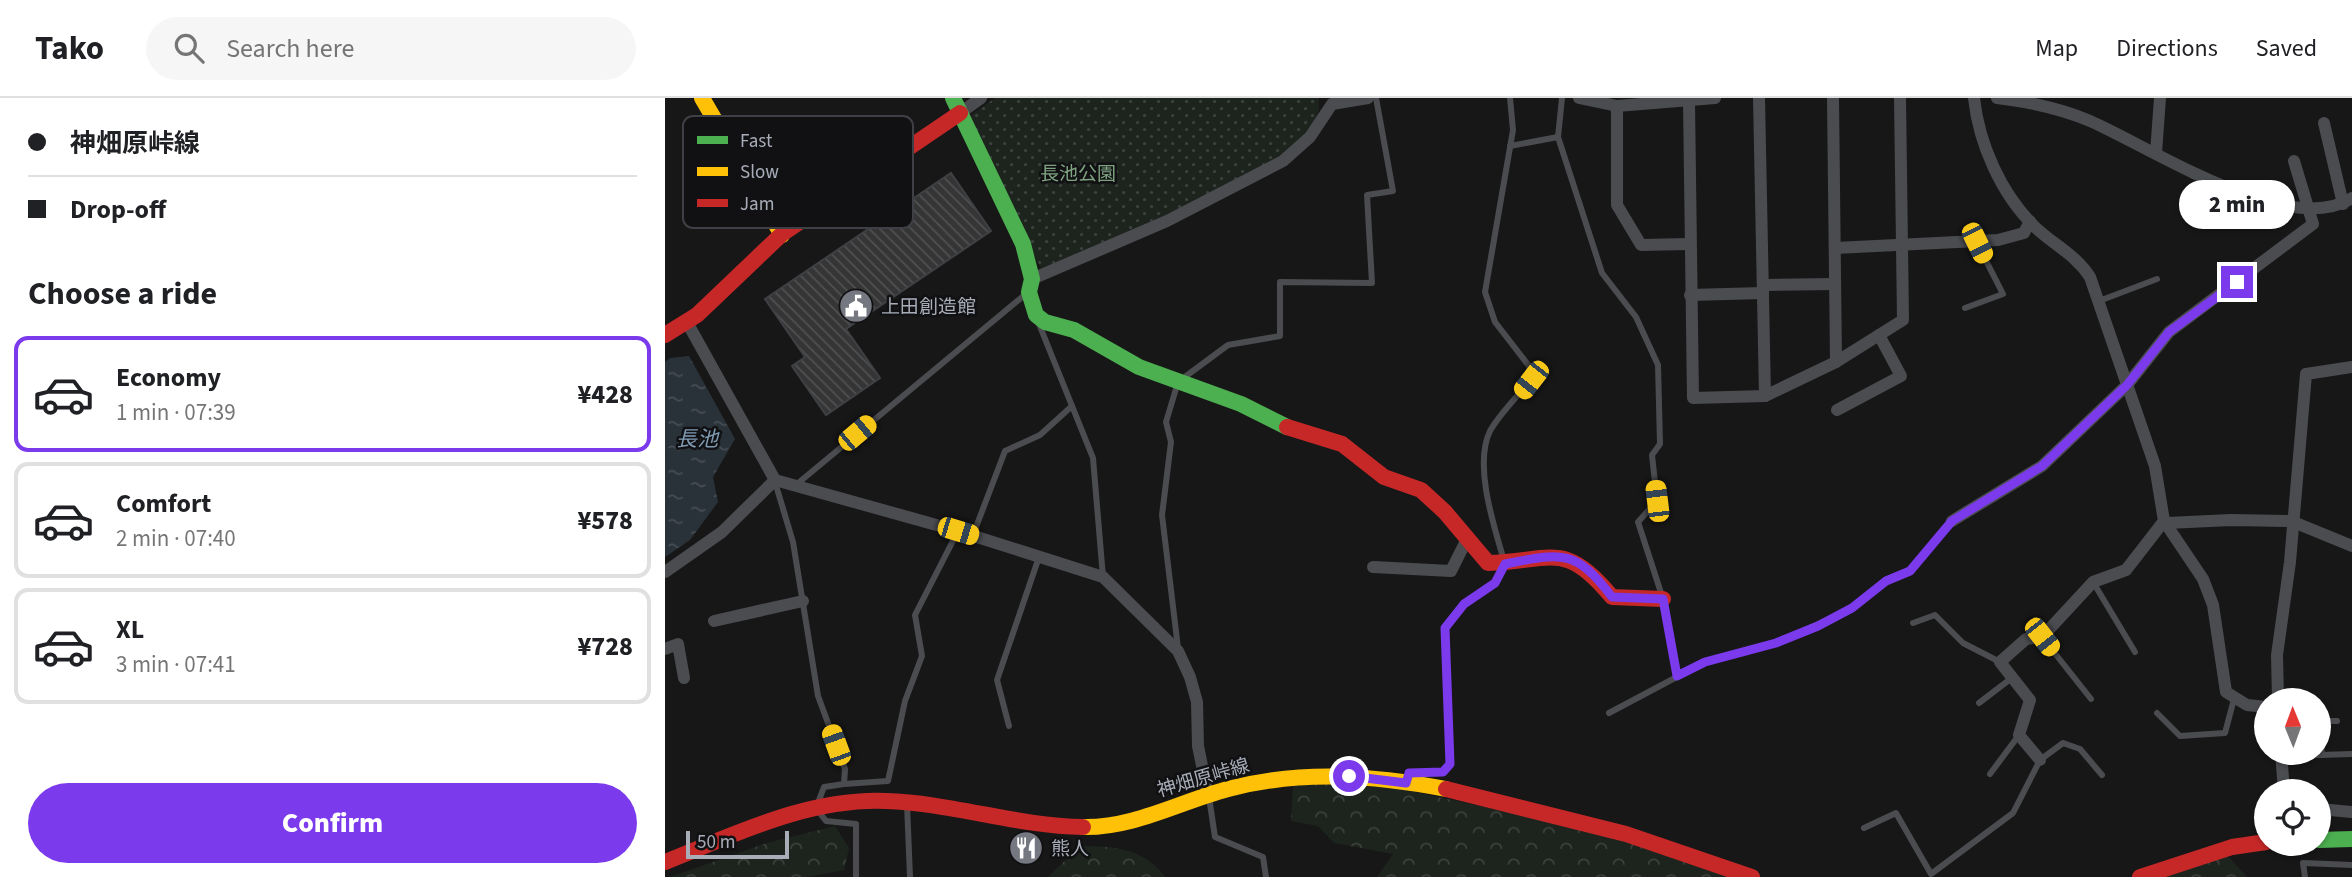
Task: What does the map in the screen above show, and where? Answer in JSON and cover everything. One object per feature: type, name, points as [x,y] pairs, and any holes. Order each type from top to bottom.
[{"type":"street","points":[[702,98],[713,116]]},
{"type":"street","points":[[953,98],[1023,244],[1036,315],[1045,322],[1075,330],[1139,367],[1241,404],[1286,427],[1342,444],[1384,477],[1422,490],[1488,563],[1505,564],[1552,555],[1571,556],[1592,574],[1612,597],[1663,599]]},
{"type":"street","points":[[913,145],[982,98]]},
{"type":"street","points":[[1031,286],[1167,222],[1283,161],[1310,136],[1330,101],[1368,98]]},
{"type":"street","points":[[1579,98],[1618,106],[1715,98]]},
{"type":"street","points":[[1759,98],[1765,397]]},
{"type":"street","points":[[1833,98],[1836,362]]},
{"type":"street","points":[[1689,102],[1693,398],[1765,397],[1836,362],[1903,320],[1900,98]]},
{"type":"street","points":[[1974,98],[1978,129],[1990,159],[2030,221],[2081,263],[2099,301],[2155,466],[2166,522],[2203,579],[2213,606],[2226,692],[2234,699],[2254,706]]},
{"type":"street","points":[[1997,98],[2051,107],[2089,121],[2200,176],[2271,205],[2310,208],[2348,201],[2323,123]]},
{"type":"street","points":[[2156,153],[2160,98]]},
{"type":"street","points":[[1618,106],[1617,205],[1641,245],[1689,244]]},
{"type":"street","points":[[1952,521],[2042,466],[2127,385],[2169,332],[2313,224],[2294,161]]},
{"type":"street","points":[[1835,248],[1977,243],[2016,238],[2024,233],[2030,221]]},
{"type":"street","points":[[778,228],[782,235]]},
{"type":"street","points":[[665,335],[688,324],[731,279],[792,228]]},
{"type":"street","points":[[1690,295],[1834,284]]},
{"type":"street","points":[[688,324],[775,480]]},
{"type":"street","points":[[1837,410],[1901,376],[1879,335]]},
{"type":"street","points":[[2278,688],[2277,655],[2290,562],[2291,521],[2306,373],[2352,367]]},
{"type":"street","points":[[775,480],[973,535],[1103,577],[1178,650],[1197,702],[1198,746],[1208,795]]},
{"type":"street","points":[[665,572],[722,532],[775,480]]},
{"type":"street","points":[[2040,760],[2019,735],[2030,700],[2000,662],[2026,639],[2042,637],[2093,582],[2126,570],[2166,522],[2291,521],[2352,546]]},
{"type":"street","points":[[1373,567],[1451,571],[1467,539]]},
{"type":"street","points":[[714,621],[803,601]]},
{"type":"street","points":[[665,649],[678,644],[684,678]]},
{"type":"street","name":"神畑原峠線","points":[[665,862],[816,808],[851,802],[907,802],[1030,823],[1095,827],[1127,822],[1208,795],[1286,778],[1327,775],[1372,776],[1478,794],[1612,827],[1752,877]]},
{"type":"street","points":[[2331,810],[2352,812]]},
{"type":"street","points":[[2331,840],[2352,839]]},
{"type":"street","points":[[2140,877],[2232,847],[2254,844]]},
{"type":"lane","points":[[1178,650],[1162,515],[1171,442],[1166,422],[1178,382],[1229,345],[1280,336],[1280,282],[1372,283],[1367,195],[1393,191],[1376,98]]},
{"type":"lane","points":[[1406,783],[1409,773],[1443,772],[1450,764],[1445,628],[1464,604],[1495,583],[1505,564],[1487,499],[1484,477],[1490,432],[1531,380],[1529,366],[1495,322],[1485,292],[1513,130],[1510,98]]},
{"type":"lane","points":[[1562,98],[1558,137],[1602,272],[1636,317],[1658,365],[1660,444],[1652,455],[1657,501],[1638,522],[1663,599],[1677,676]]},
{"type":"lane","points":[[1510,146],[1558,137]]},
{"type":"lane","points":[[1965,308],[2003,294],[1977,243]]},
{"type":"lane","points":[[2099,301],[2157,279]]},
{"type":"lane","points":[[797,484],[1031,286]]},
{"type":"lane","points":[[1036,315],[1093,458],[1103,577]]},
{"type":"lane","points":[[973,535],[1005,451],[1040,435],[1072,406]]},
{"type":"lane","points":[[775,480],[793,542],[818,696],[845,769],[844,784]]},
{"type":"lane","points":[[1609,713],[1705,662],[1776,643],[1852,608],[1886,581],[1910,571],[1952,521]]},
{"type":"lane","points":[[856,877],[856,824],[826,821],[816,808],[824,788],[888,781],[905,701],[922,656],[915,615],[958,531]]},
{"type":"lane","points":[[1009,726],[997,680],[1040,555]]},
{"type":"lane","points":[[2093,582],[2135,652]]},
{"type":"lane","points":[[1913,623],[1935,615],[1963,643],[2000,662]]},
{"type":"lane","points":[[2042,637],[2091,699]]},
{"type":"lane","points":[[1979,703],[2013,677]]},
{"type":"lane","points":[[2157,713],[2181,736],[2225,733],[2234,699]]},
{"type":"lane","points":[[2331,721],[2337,721]]},
{"type":"lane","points":[[1990,774],[2019,735]]},
{"type":"lane","points":[[1864,828],[1896,813],[1931,874],[2013,813],[2040,760],[2063,743],[2080,749],[2102,775]]},
{"type":"lane","points":[[2331,755],[2352,754]]},
{"type":"lane","points":[[1208,795],[1215,837],[1263,857],[1266,877]]},
{"type":"lane","points":[[907,802],[910,877]]},
{"type":"lane","points":[[2305,877],[2303,863],[2352,865]]},
{"type":"green space","name":"長池公園","points":[[995,98],[1319,98],[1318,114],[1307,133],[1280,158],[1198,201],[1041,269],[967,118]]},
{"type":"green space","points":[[1329,779],[1405,790],[1613,834],[1736,877],[1377,877],[1393,854],[1334,843],[1318,826],[1291,821],[1293,783]]},
{"type":"green space","points":[[835,826],[849,848],[844,870],[807,877],[670,877],[767,843]]},
{"type":"green space","points":[[1080,846],[1116,848],[1138,854],[1157,867],[1165,877],[1048,877]]},
{"type":"green space","points":[[2226,854],[2247,877],[2152,877]]},
{"type":"water","name":"長池","points":[[689,356],[735,439],[713,477],[718,502],[690,540],[665,557],[665,362],[670,358]]},
{"type":"building","points":[[951,173],[991,231],[846,329],[880,378],[826,415],[792,366],[805,357],[765,299],[870,228],[913,228],[913,199]]},
{"type":"traffic: fast","points":[[953,98],[1023,244],[1032,279],[1029,292],[1036,315],[1045,322],[1074,330],[1139,367],[1241,404],[1287,427]]},
{"type":"traffic: fast","points":[[2331,840],[2352,839]]},
{"type":"traffic: slow","points":[[702,98],[713,116]]},
{"type":"traffic: slow","points":[[778,228],[782,235]]},
{"type":"traffic: slow","points":[[1083,827],[1138,819],[1210,794],[1282,779],[1364,778],[1446,789]]},
{"type":"traffic: jam","points":[[913,145],[960,113]]},
{"type":"traffic: jam","points":[[665,335],[697,315],[791,228]]},
{"type":"traffic: jam","points":[[1287,427],[1342,444],[1384,477],[1421,490],[1445,512],[1488,563],[1557,558],[1582,567],[1612,597],[1663,599]]},
{"type":"traffic: jam","points":[[1446,789],[1626,834],[1752,877]]},
{"type":"traffic: jam","points":[[665,862],[773,820],[829,805],[857,802],[911,803],[1033,823],[1083,827]]},
{"type":"traffic: jam","points":[[2140,877],[2232,847],[2254,844]]},
{"type":"place","name":"上田創造館","points":[[856,306]]},
{"type":"place","name":"熊人","points":[[1026,848]]},
{"type":"route","points":[[1349,776],[1372,776],[1406,783],[1409,773],[1443,772],[1450,764],[1445,628],[1464,604],[1495,583],[1505,564],[1552,555],[1571,556],[1592,574],[1612,597],[1634,600],[1663,599],[1677,676],[1705,662],[1776,643],[1818,626],[1852,608],[1886,581],[1910,571],[1952,521],[2042,466],[2127,385],[2169,332],[2237,282]]}]
